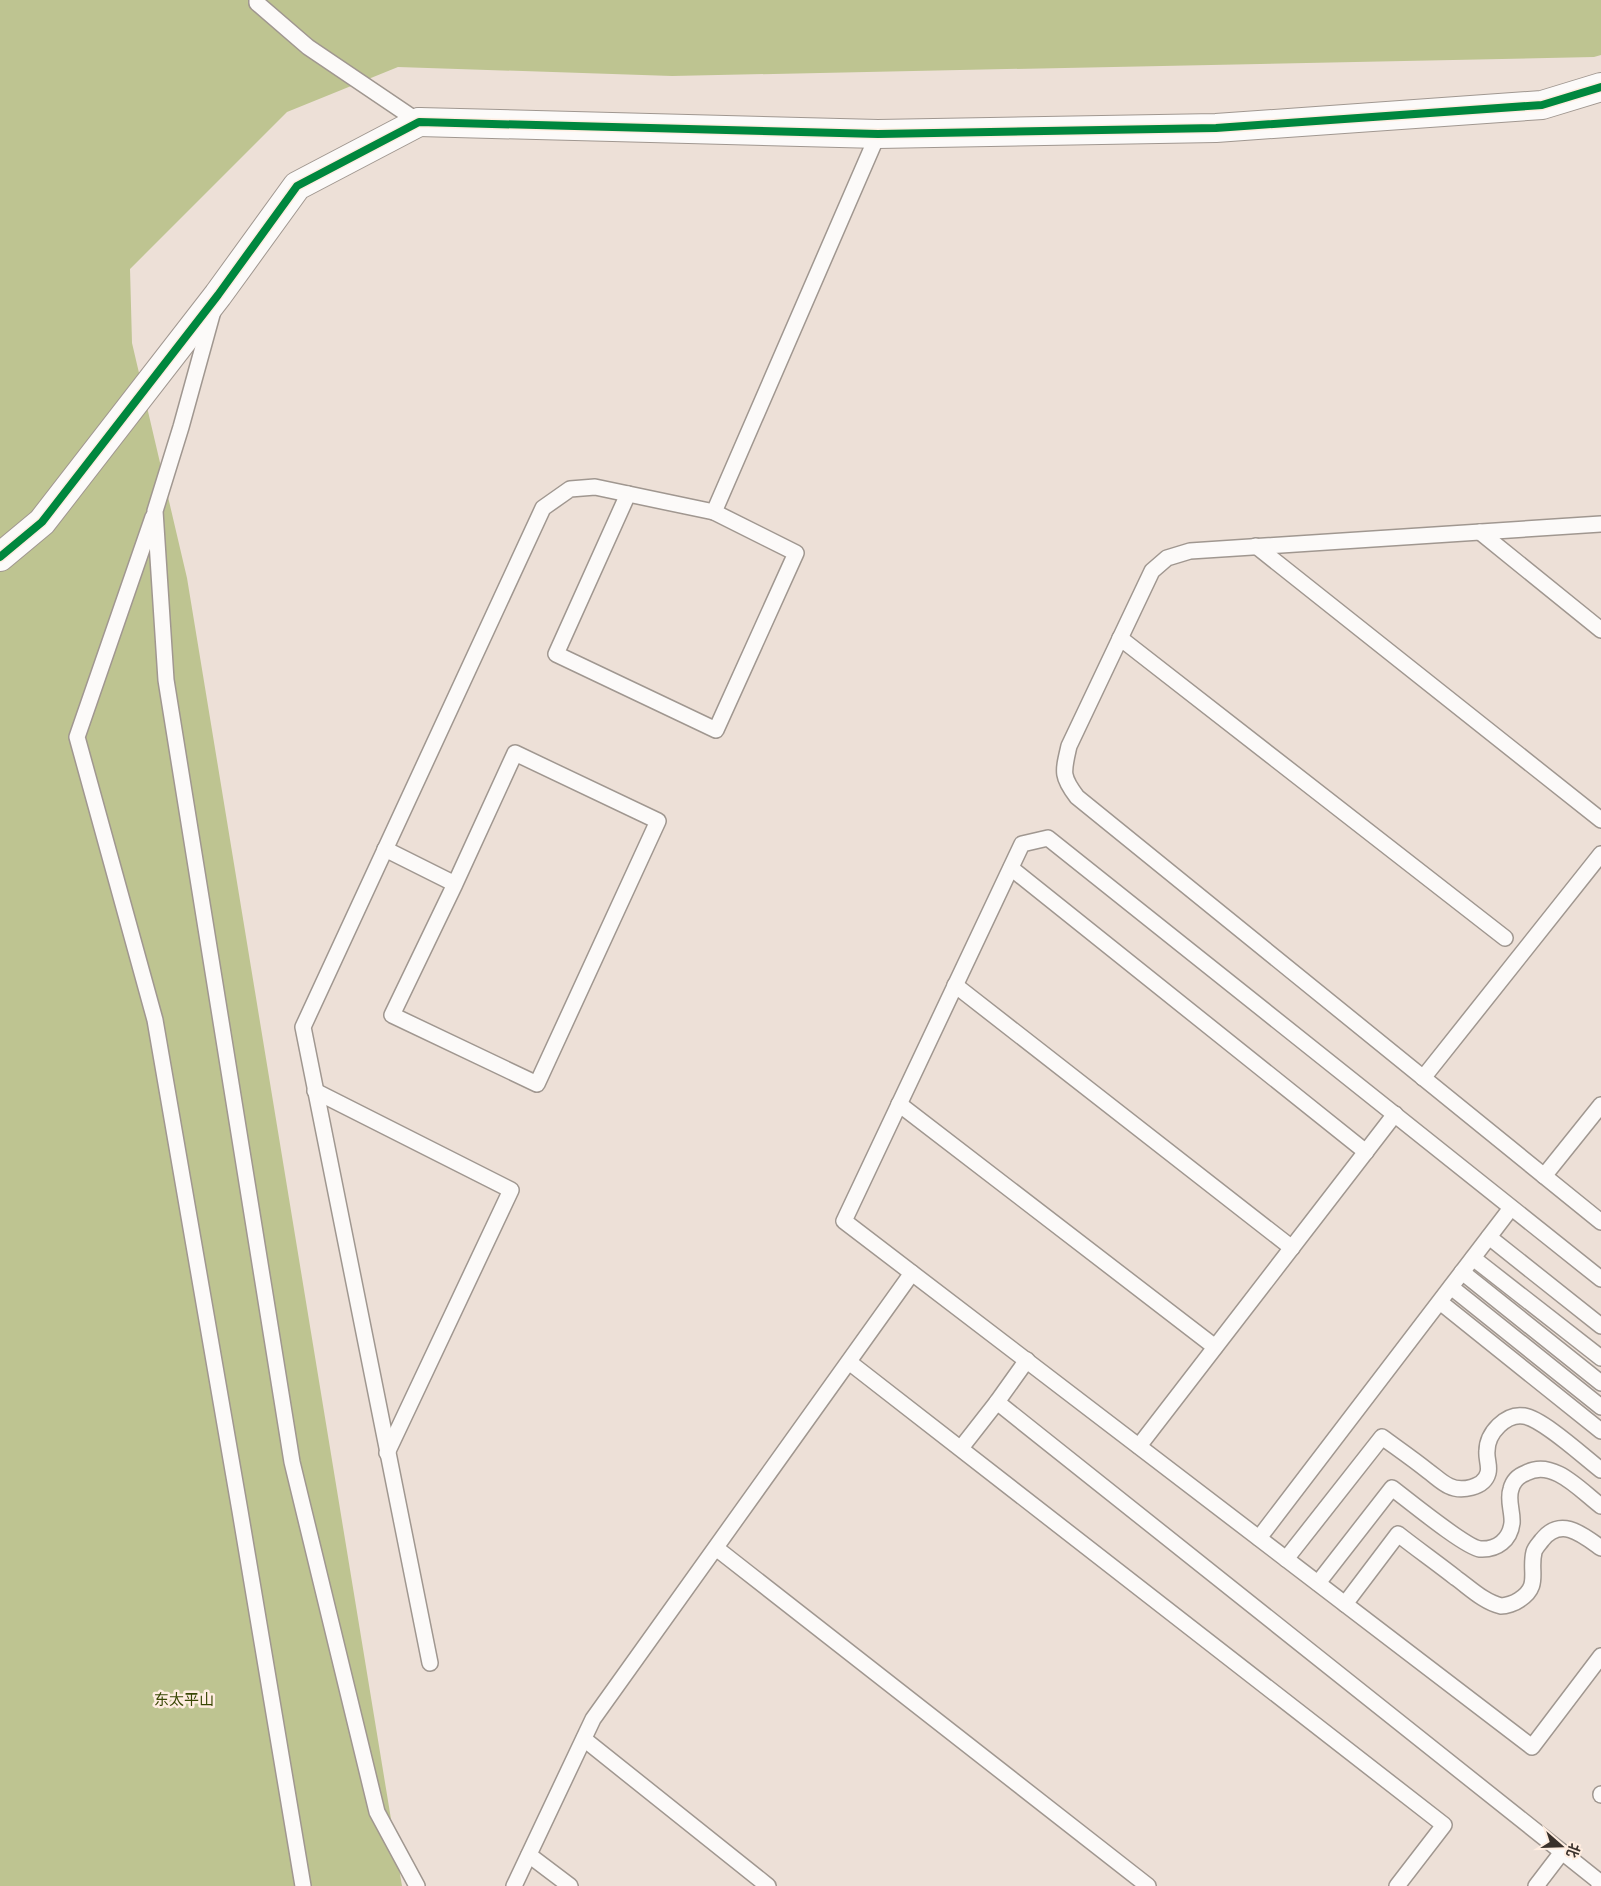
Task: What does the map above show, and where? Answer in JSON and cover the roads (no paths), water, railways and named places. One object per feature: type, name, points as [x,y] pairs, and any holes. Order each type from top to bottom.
[{"type":"street","points":[[0,557],[42,522],[218,295],[297,186],[419,122],[878,134],[1225,127],[1542,105],[1601,87]]},
{"type":"lane","points":[[257,0],[257,3],[308,47],[419,122]]},
{"type":"lane","points":[[714,512],[878,134]]},
{"type":"lane","points":[[218,295],[181,427],[155,510],[77,737],[155,1020],[239,1501],[303,1886]]},
{"type":"lane","points":[[430,1663],[303,1027],[543,508],[570,489],[595,487],[714,512],[796,553],[716,730],[556,654],[628,494]]},
{"type":"lane","points":[[155,510],[166,680],[292,1462],[377,1812],[417,1886]]},
{"type":"lane","points":[[1599,1216],[1544,1176],[1077,797],[1066,782],[1064,768],[1069,746],[1152,571],[1167,558],[1190,551],[1601,524]]},
{"type":"lane","points":[[1480,532],[1601,630]]},
{"type":"lane","points":[[1256,546],[1601,820]]},
{"type":"lane","points":[[1120,638],[1505,938]]},
{"type":"lane","points":[[515,753],[658,821],[537,1084],[392,1015],[455,884],[515,753]]},
{"type":"lane","points":[[1601,1279],[1048,838],[1022,844],[844,1221],[1532,1747],[1601,1656]]},
{"type":"lane","points":[[385,849],[455,884]]},
{"type":"lane","points":[[1423,1078],[1601,854]]},
{"type":"lane","points":[[1011,868],[1366,1152]]},
{"type":"lane","points":[[955,985],[1292,1248]]},
{"type":"lane","points":[[315,1091],[511,1190],[387,1452]]},
{"type":"lane","points":[[900,1104],[1214,1347]]},
{"type":"lane","points":[[1544,1176],[1601,1105]]},
{"type":"lane","points":[[1139,1446],[1395,1114]]},
{"type":"lane","points":[[1259,1538],[1511,1208]]},
{"type":"lane","points":[[1489,1237],[1601,1326]]},
{"type":"lane","points":[[1473,1258],[1601,1358]]},
{"type":"lane","points":[[1462,1272],[1601,1383]]},
{"type":"lane","points":[[514,1886],[593,1719],[912,1273]]},
{"type":"lane","points":[[1451,1287],[1601,1406]]},
{"type":"lane","points":[[1440,1302],[1601,1431]]},
{"type":"lane","points":[[961,1448],[1027,1360]]},
{"type":"lane","points":[[849,1362],[1444,1825],[1398,1886]]},
{"type":"lane","points":[[997,1402],[1601,1883],[1599,1886]]},
{"type":"lane","points":[[1286,1558],[1382,1437],[1450,1487],[1466,1489],[1480,1484],[1488,1475],[1489,1464],[1486,1450],[1491,1437],[1499,1425],[1511,1416],[1524,1416],[1539,1421],[1601,1470]]},
{"type":"lane","points":[[1318,1583],[1392,1488],[1464,1542],[1479,1549],[1496,1548],[1506,1539],[1512,1523],[1510,1490],[1517,1477],[1529,1471],[1547,1469],[1562,1475],[1601,1506]]},
{"type":"lane","points":[[1345,1604],[1398,1534],[1485,1599],[1503,1606],[1517,1602],[1528,1594],[1534,1579],[1532,1563],[1534,1550],[1545,1536],[1557,1529],[1570,1528],[1601,1548]]},
{"type":"lane","points":[[716,1548],[1148,1886]]},
{"type":"lane","points":[[584,1739],[763,1885]]},
{"type":"lane","points":[[1536,1886],[1562,1852]]},
{"type":"lane","points":[[529,1854],[570,1886]]},
{"type":"park label","name":"东太平山","points":[[184,1700]]}]
